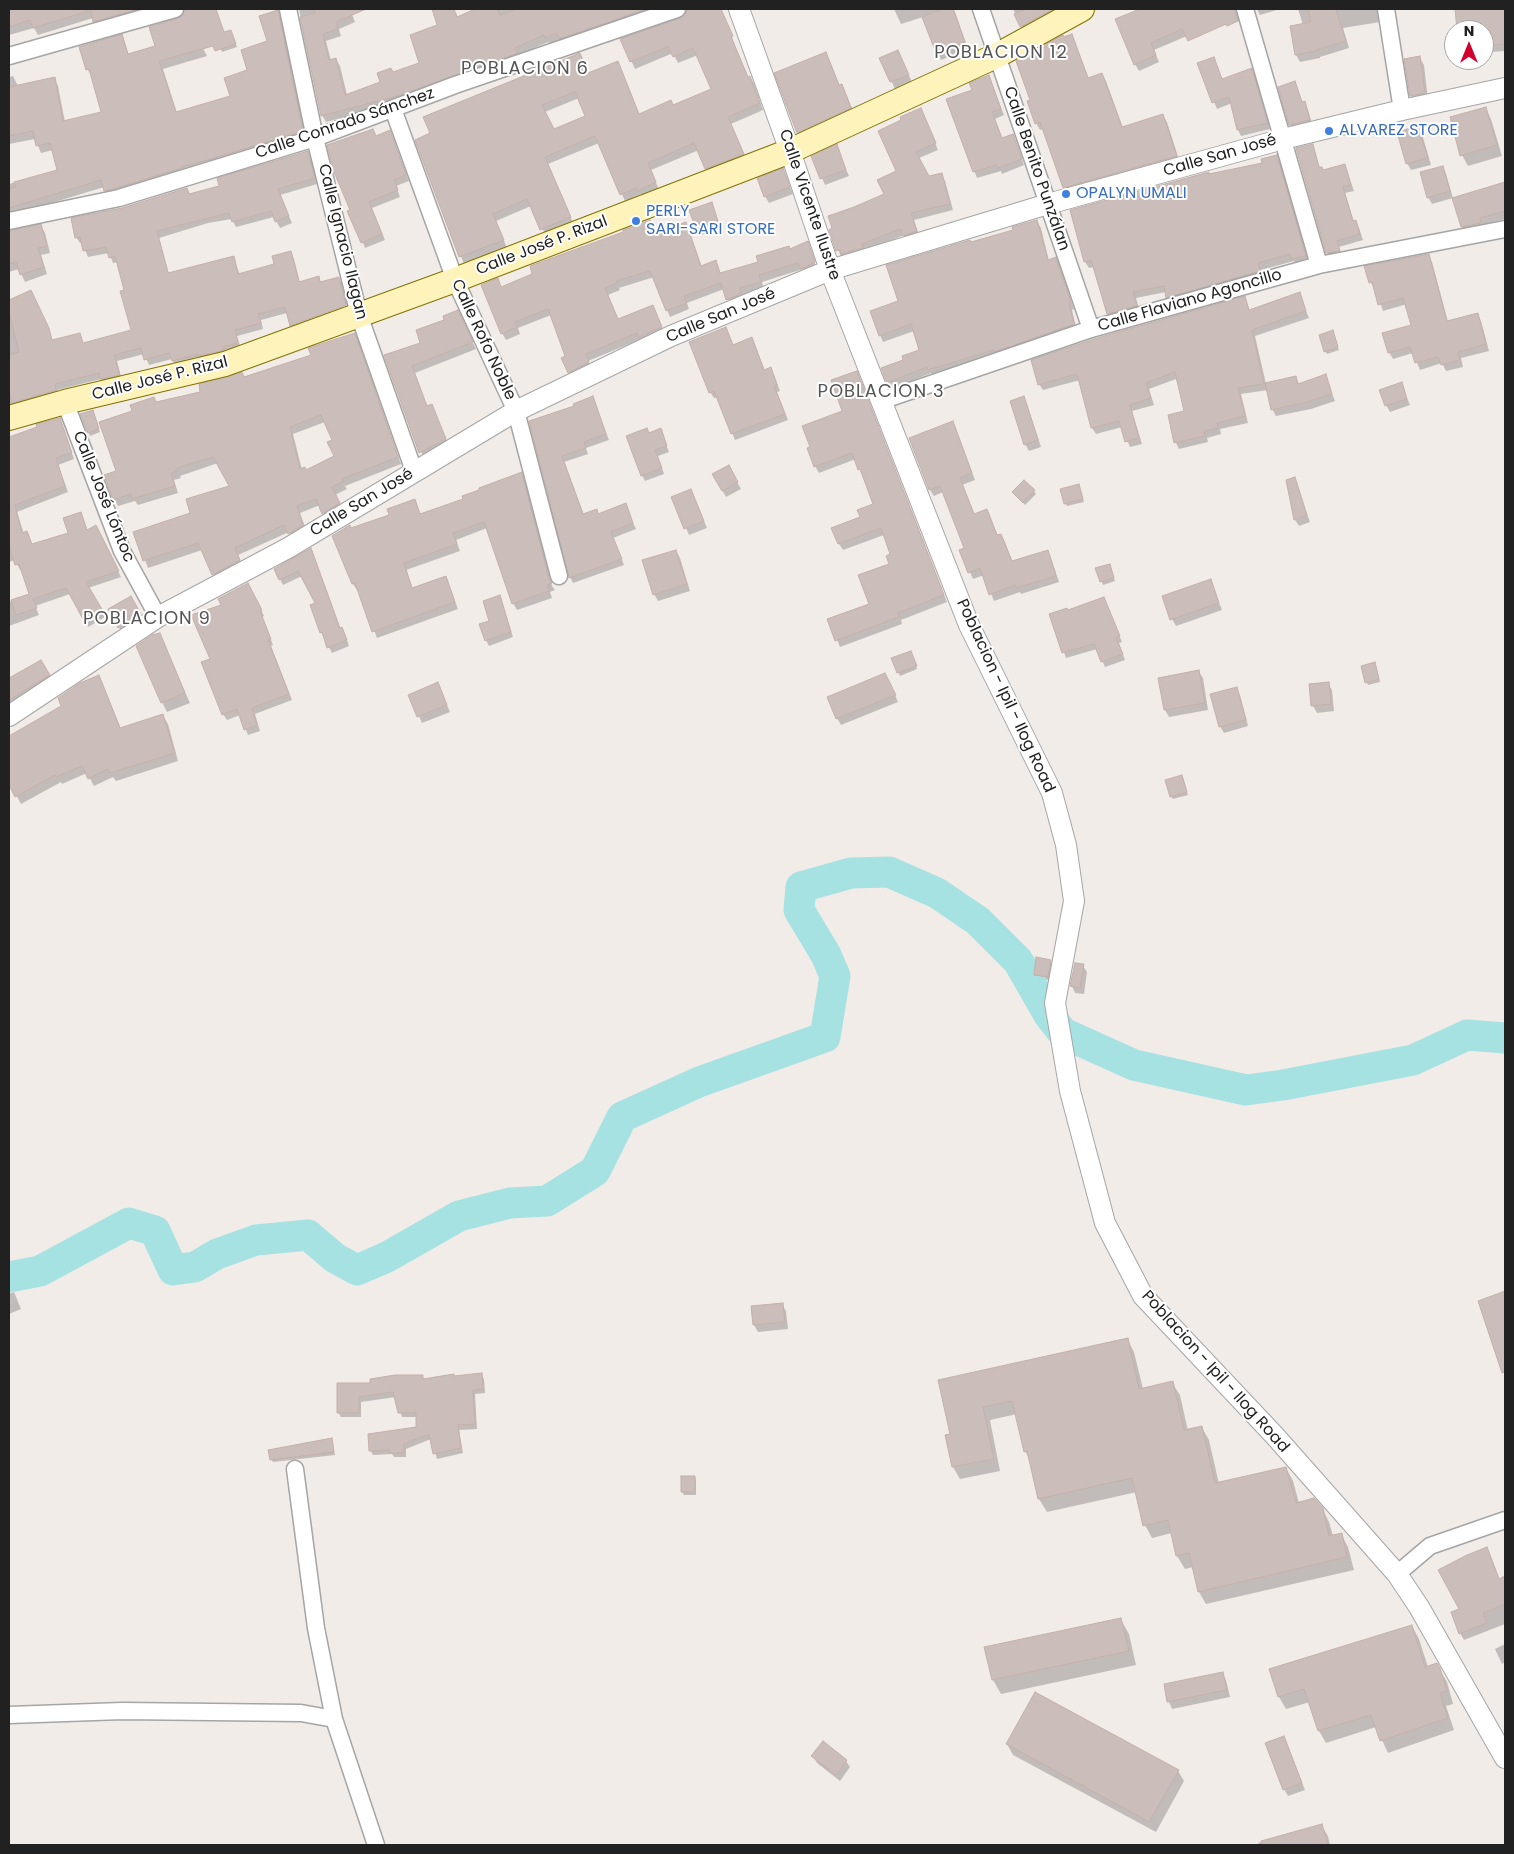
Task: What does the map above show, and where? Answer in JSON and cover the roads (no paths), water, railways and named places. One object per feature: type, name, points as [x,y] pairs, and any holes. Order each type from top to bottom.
[{"type":"main road","name":"Calle José P. Rizal","points":[[9,418],[65,402],[225,364],[455,280],[790,151],[998,55],[1082,9]]},
{"type":"street","points":[[9,56],[175,9]]},
{"type":"street","name":"Calle Ignacio Ilagan","points":[[288,9],[315,138],[359,315],[414,471]]},
{"type":"street","name":"Calle Conrado Sánchez","points":[[9,221],[119,198],[315,138],[455,84],[677,9]]},
{"type":"street","name":"Calle Vicente Ilustre","points":[[739,9],[830,270],[881,401]]},
{"type":"street","name":"Calle Benito Punzálan","points":[[981,9],[1091,329]]},
{"type":"street","points":[[1245,9],[1319,265]]},
{"type":"street","points":[[1386,9],[1402,110]]},
{"type":"street","name":"Calle San José","points":[[9,716],[158,617],[288,548],[516,411],[671,336],[830,270],[1048,204],[1283,138],[1505,88]]},
{"type":"street","name":"Calle Rofo Noble","points":[[393,109],[455,280],[516,411],[559,576]]},
{"type":"street","name":"Calle Flaviano Agoncillo","points":[[881,401],[1091,329],[1319,265],[1505,229]]},
{"type":"street","name":"Poblacion - Ipil - Ilog Road","points":[[881,401],[969,625],[1052,793],[1066,845],[1074,901],[1055,1003],[1070,1091],[1105,1223],[1143,1296],[1275,1436],[1396,1574],[1419,1607],[1505,1758]]},
{"type":"street","name":"Calle José Lóntoc","points":[[65,402],[122,551],[158,617]]},
{"type":"street","points":[[295,1470],[316,1628],[334,1719],[376,1845]]},
{"type":"street","points":[[1396,1574],[1430,1546],[1505,1520]]},
{"type":"street","points":[[9,1715],[122,1711],[301,1713],[334,1719]]},
{"type":"waterway","points":[[9,1277],[40,1271],[129,1223],[155,1231],[173,1270],[195,1267],[217,1254],[256,1240],[308,1235],[335,1258],[357,1270],[387,1257],[459,1216],[510,1203],[547,1201],[595,1171],[622,1117],[699,1082],[825,1037],[835,976],[826,955],[799,910],[801,887],[851,873],[889,872],[937,893],[978,921],[1018,961],[1049,1015],[1063,1033],[1134,1065],[1246,1090],[1283,1085],[1413,1060],[1467,1035],[1505,1038]]},
{"type":"place","name":"ALVAREZ STORE","points":[[1329,131]]},
{"type":"place","name":"OPALYN UMALI","points":[[1066,194]]},
{"type":"place","name":"PERLY SARI-SARI STORE","points":[[636,221]]},
{"type":"district","name":"POBLACION 12","points":[[1001,53]]},
{"type":"district","name":"POBLACION 6","points":[[525,69]]},
{"type":"district","name":"POBLACION 3","points":[[881,392]]},
{"type":"district","name":"POBLACION 9","points":[[147,619]]}]
